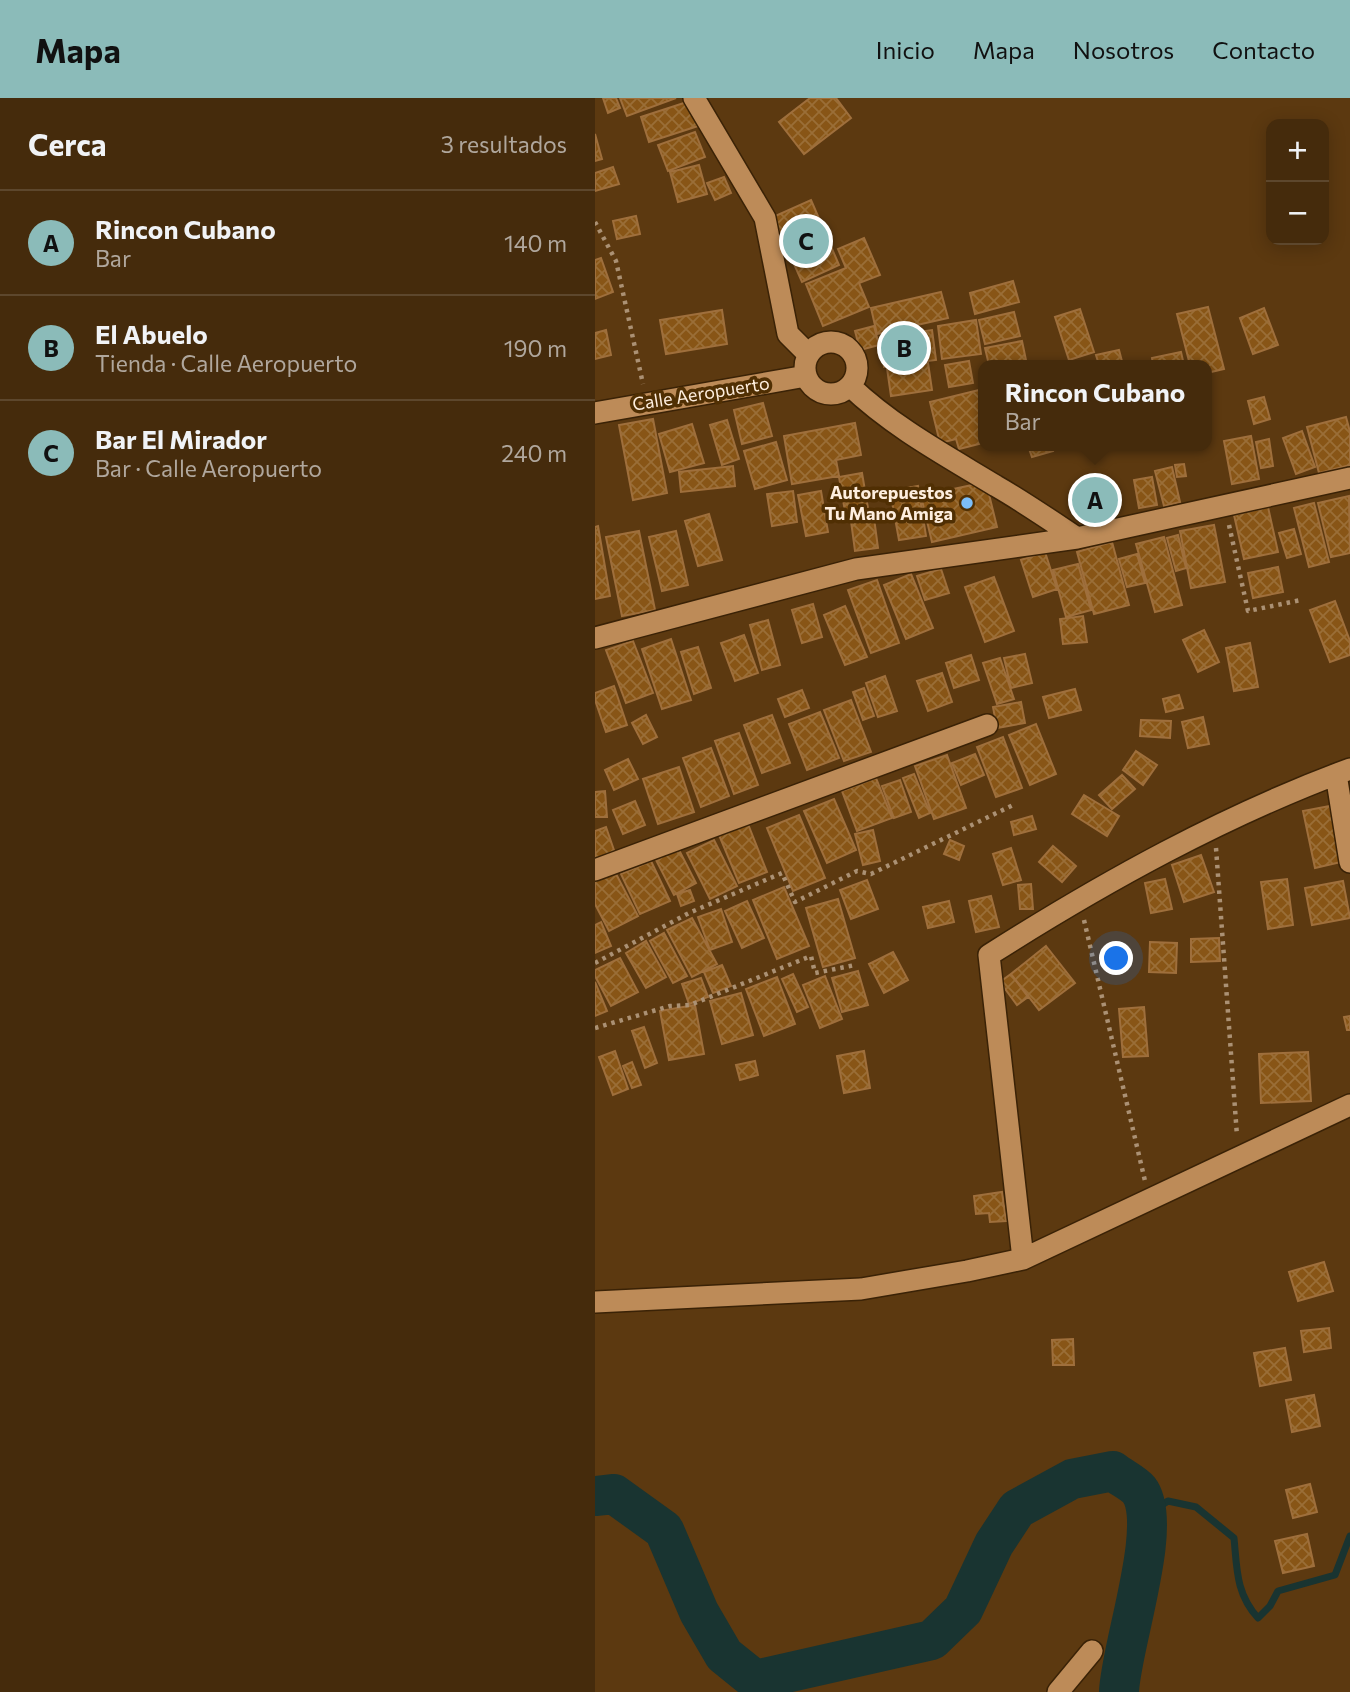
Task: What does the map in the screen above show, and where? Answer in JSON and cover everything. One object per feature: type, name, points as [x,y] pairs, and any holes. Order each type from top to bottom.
[{"type":"street","points":[[694,98],[765,218],[788,334],[808,354]]},
{"type":"street","points":[[837,342],[847,347],[854,355],[856,377],[850,386],[839,393],[825,393],[814,387],[806,376],[808,354],[816,346],[837,342]]},
{"type":"street","name":"Calle Aeropuerto","points":[[595,413],[806,376]]},
{"type":"street","points":[[850,386],[873,408],[919,440],[1077,538]]},
{"type":"street","points":[[595,638],[856,569],[1077,538],[1350,478]]},
{"type":"street","points":[[595,870],[987,725]]},
{"type":"street","points":[[1023,1259],[989,955],[1079,899],[1215,828],[1343,772],[1350,862]]},
{"type":"street","points":[[595,1302],[862,1289],[1023,1259],[1350,1105]]},
{"type":"street","points":[[1058,1692],[1092,1651]]},
{"type":"path","points":[[595,222],[616,261],[647,402]]},
{"type":"path","points":[[1226,507],[1248,611],[1301,600]]},
{"type":"path","points":[[595,964],[689,913],[782,873],[795,902],[857,870],[871,874],[1013,804]]},
{"type":"path","points":[[1215,828],[1238,1157]]},
{"type":"path","points":[[1079,899],[1150,1199]]},
{"type":"path","points":[[595,1028],[670,1006],[690,1005],[811,956],[815,973],[855,965]]},
{"type":"building","points":[[603,98],[616,98],[620,108],[608,113]]},
{"type":"building","points":[[620,98],[676,98],[627,116]]},
{"type":"building","points":[[810,98],[836,98],[851,118],[804,154],[779,122]]},
{"type":"building","points":[[693,100],[701,125],[649,142],[641,117]]},
{"type":"building","points":[[695,132],[705,157],[668,171],[658,145]]},
{"type":"building","points":[[595,134],[602,159],[595,161]]},
{"type":"building","points":[[699,165],[707,194],[678,202],[670,172]]},
{"type":"building","points":[[613,167],[619,184],[595,191],[595,173]]},
{"type":"building","points":[[724,177],[731,193],[715,200],[707,183]]},
{"type":"building","points":[[811,200],[839,265],[802,282],[773,217]]},
{"type":"building","points":[[636,216],[640,234],[617,239],[613,221]]},
{"type":"building","points":[[864,238],[880,275],[859,283],[869,307],[823,326],[806,284],[846,268],[838,249]]},
{"type":"building","points":[[601,258],[613,292],[595,299],[595,260]]},
{"type":"building","points":[[1013,281],[1019,302],[975,314],[970,293]]},
{"type":"building","points":[[941,292],[948,318],[877,334],[871,308]]},
{"type":"building","points":[[1208,307],[1224,369],[1212,372],[1212,360],[1189,360],[1177,314]]},
{"type":"building","points":[[1264,308],[1278,345],[1253,354],[1240,318]]},
{"type":"building","points":[[1080,309],[1094,352],[1069,360],[1055,317]]},
{"type":"building","points":[[722,310],[727,344],[666,354],[660,320]]},
{"type":"building","points":[[1014,312],[1020,336],[985,344],[979,320]]},
{"type":"building","points":[[976,320],[981,354],[942,359],[938,326]]},
{"type":"building","points":[[874,326],[879,345],[860,350],[855,331]]},
{"type":"building","points":[[606,330],[611,355],[595,359],[595,333]]},
{"type":"building","points":[[932,330],[936,360],[884,367],[880,337]]},
{"type":"building","points":[[1022,341],[1026,360],[988,360],[985,348]]},
{"type":"building","points":[[1119,350],[1122,360],[1098,360],[1096,355]]},
{"type":"building","points":[[1181,352],[1183,360],[1152,360]]},
{"type":"building","points":[[969,361],[973,383],[949,387],[945,365]]},
{"type":"building","points":[[928,363],[932,390],[891,396],[887,368]]},
{"type":"building","points":[[978,390],[978,444],[959,449],[956,439],[940,443],[930,402]]},
{"type":"building","points":[[1264,397],[1270,419],[1254,424],[1248,401]]},
{"type":"building","points":[[763,403],[772,436],[742,444],[734,410]]},
{"type":"building","points":[[1346,417],[1350,432],[1350,465],[1319,473],[1307,427]]},
{"type":"building","points":[[653,419],[667,493],[633,500],[619,425]]},
{"type":"building","points":[[727,420],[739,459],[722,465],[710,425]]},
{"type":"building","points":[[855,423],[861,455],[836,460],[839,476],[792,484],[784,436]]},
{"type":"building","points":[[692,424],[704,463],[670,472],[659,434]]},
{"type":"building","points":[[1302,431],[1315,467],[1296,474],[1283,438]]},
{"type":"building","points":[[1251,436],[1259,479],[1232,484],[1224,441]]},
{"type":"building","points":[[1269,439],[1273,466],[1261,468],[1256,442]]},
{"type":"building","points":[[776,442],[787,480],[755,489],[744,451]]},
{"type":"building","points":[[1030,451],[1053,451],[1032,457]]},
{"type":"building","points":[[1184,464],[1186,476],[1177,477],[1175,465]]},
{"type":"building","points":[[733,466],[735,486],[681,492],[679,472]]},
{"type":"building","points":[[1172,467],[1180,502],[1164,506],[1155,471]]},
{"type":"building","points":[[862,473],[869,514],[846,517],[839,477]]},
{"type":"building","points":[[1152,477],[1157,505],[1139,508],[1134,480]]},
{"type":"building","points":[[1098,481],[1106,513],[1083,518],[1076,487]]},
{"type":"building","points":[[986,482],[997,527],[932,542],[921,496]]},
{"type":"building","points":[[918,486],[926,536],[899,540],[890,491]]},
{"type":"building","points":[[793,491],[797,522],[772,526],[767,494]]},
{"type":"building","points":[[821,491],[828,532],[806,536],[798,495]]},
{"type":"building","points":[[1349,496],[1350,553],[1331,557],[1318,503]]},
{"type":"building","points":[[1314,503],[1329,562],[1309,567],[1294,508]]},
{"type":"building","points":[[1268,507],[1278,552],[1244,559],[1234,515]]},
{"type":"building","points":[[709,514],[722,560],[698,566],[685,521]]},
{"type":"building","points":[[874,518],[878,548],[855,551],[851,521]]},
{"type":"building","points":[[1214,525],[1225,582],[1191,588],[1180,531]]},
{"type":"building","points":[[598,526],[610,596],[595,599],[595,527]]},
{"type":"building","points":[[1294,529],[1301,554],[1287,558],[1279,533]]},
{"type":"building","points":[[639,531],[655,610],[622,616],[606,537]]},
{"type":"building","points":[[676,531],[688,585],[662,591],[649,537]]},
{"type":"building","points":[[1178,535],[1186,568],[1176,571],[1167,538]]},
{"type":"building","points":[[1164,537],[1182,605],[1155,612],[1136,544]]},
{"type":"building","points":[[1112,542],[1129,605],[1094,614],[1077,552]]},
{"type":"building","points":[[1045,552],[1057,589],[1033,597],[1021,560]]},
{"type":"building","points":[[1137,554],[1145,583],[1127,587],[1119,559]]},
{"type":"building","points":[[1078,564],[1091,610],[1066,617],[1053,570]]},
{"type":"building","points":[[1278,567],[1283,592],[1253,598],[1248,573]]},
{"type":"building","points":[[941,569],[949,593],[925,600],[917,576]]},
{"type":"building","points":[[911,574],[933,628],[906,639],[884,585]]},
{"type":"building","points":[[994,577],[1014,631],[985,642],[965,587]]},
{"type":"building","points":[[877,580],[899,643],[871,653],[848,590]]},
{"type":"building","points":[[1335,601],[1350,641],[1350,655],[1330,662],[1310,610]]},
{"type":"building","points":[[813,604],[822,637],[802,643],[792,610]]},
{"type":"building","points":[[845,606],[867,657],[845,665],[824,615]]},
{"type":"building","points":[[1083,616],[1087,642],[1063,644],[1060,619]]},
{"type":"building","points":[[768,620],[780,665],[762,670],[750,625]]},
{"type":"building","points":[[1204,630],[1219,662],[1198,672],[1183,640]]},
{"type":"building","points":[[744,635],[758,673],[735,681],[721,643]]},
{"type":"building","points":[[671,639],[691,700],[662,709],[642,649]]},
{"type":"building","points":[[633,641],[653,693],[626,703],[606,650]]},
{"type":"building","points":[[1250,643],[1258,687],[1234,691],[1226,648]]},
{"type":"building","points":[[698,647],[711,688],[694,694],[681,652]]},
{"type":"building","points":[[1025,654],[1032,683],[1011,688],[1004,658]]},
{"type":"building","points":[[971,655],[979,680],[954,688],[946,663]]},
{"type":"building","points":[[1000,658],[1014,699],[997,704],[983,663]]},
{"type":"building","points":[[942,673],[952,702],[928,711],[917,681]]},
{"type":"building","points":[[885,676],[897,711],[878,717],[866,683]]},
{"type":"building","points":[[614,686],[627,725],[606,732],[595,693]]},
{"type":"building","points":[[864,688],[874,716],[863,720],[853,692]]},
{"type":"building","points":[[1075,689],[1081,710],[1049,718],[1043,697]]},
{"type":"building","points":[[802,690],[809,708],[785,717],[778,699]]},
{"type":"building","points":[[1179,695],[1183,708],[1166,712],[1163,699]]},
{"type":"building","points":[[851,700],[871,752],[844,761],[824,710]]},
{"type":"building","points":[[1021,702],[1025,723],[997,728],[993,707]]},
{"type":"building","points":[[820,712],[839,758],[807,770],[789,724]]},
{"type":"building","points":[[646,715],[657,737],[643,744],[632,723]]},
{"type":"building","points":[[772,715],[790,763],[762,773],[744,725]]},
{"type":"building","points":[[1203,717],[1209,744],[1188,748],[1182,722]]},
{"type":"building","points":[[1141,720],[1171,721],[1170,738],[1140,736]]},
{"type":"building","points":[[1036,724],[1056,774],[1030,785],[1009,735]]},
{"type":"building","points":[[739,733],[758,785],[734,794],[715,741]]},
{"type":"building","points":[[1003,737],[1022,788],[996,797],[977,747]]},
{"type":"building","points":[[711,748],[729,796],[701,807],[683,758]]},
{"type":"building","points":[[1136,751],[1157,765],[1143,785],[1123,770]]},
{"type":"building","points":[[975,754],[984,775],[961,785],[952,763]]},
{"type":"building","points":[[947,755],[966,808],[934,819],[915,766]]},
{"type":"building","points":[[628,759],[638,779],[614,790],[605,770]]},
{"type":"building","points":[[679,767],[694,812],[658,824],[643,779]]},
{"type":"building","points":[[914,774],[930,813],[919,818],[903,778]]},
{"type":"building","points":[[1122,775],[1135,789],[1112,809],[1099,795]]},
{"type":"building","points":[[876,778],[892,818],[857,831],[842,791]]},
{"type":"building","points":[[900,780],[911,812],[894,818],[882,786]]},
{"type":"building","points":[[605,791],[607,817],[595,817],[595,792]]},
{"type":"building","points":[[1084,795],[1119,816],[1107,836],[1072,814]]},
{"type":"building","points":[[834,799],[856,850],[827,863],[804,811]]},
{"type":"building","points":[[635,801],[645,825],[623,834],[613,810]]},
{"type":"building","points":[[1330,806],[1341,862],[1315,868],[1303,811]]},
{"type":"building","points":[[799,815],[825,878],[793,891],[767,828]]},
{"type":"building","points":[[1032,816],[1036,829],[1014,835],[1011,822]]},
{"type":"building","points":[[748,824],[767,872],[739,883],[719,835]]},
{"type":"building","points":[[606,827],[615,853],[595,859],[595,831]]},
{"type":"building","points":[[873,830],[880,861],[863,865],[855,834]]},
{"type":"building","points":[[714,840],[737,886],[710,899],[687,853]]},
{"type":"building","points":[[950,840],[964,846],[959,860],[944,854]]},
{"type":"building","points":[[1053,846],[1076,866],[1062,882],[1039,862]]},
{"type":"building","points":[[678,848],[696,883],[674,895],[656,860]]},
{"type":"building","points":[[1011,848],[1021,880],[1003,885],[993,854]]},
{"type":"building","points":[[1201,855],[1214,892],[1184,902],[1172,865]]},
{"type":"building","points":[[651,861],[670,901],[640,914],[621,874]]},
{"type":"building","points":[[614,870],[638,916],[609,931],[595,904],[595,879]]},
{"type":"building","points":[[1165,879],[1172,909],[1151,913],[1145,883]]},
{"type":"building","points":[[1287,879],[1293,925],[1268,929],[1261,882]]},
{"type":"building","points":[[867,880],[878,909],[851,919],[840,890]]},
{"type":"building","points":[[1343,881],[1350,918],[1312,925],[1305,888]]},
{"type":"building","points":[[1031,884],[1033,909],[1020,909],[1018,885]]},
{"type":"building","points":[[784,887],[809,946],[777,959],[753,900]]},
{"type":"building","points":[[690,890],[694,901],[681,906],[677,894]]},
{"type":"building","points":[[991,896],[999,927],[976,932],[969,901]]},
{"type":"building","points":[[838,899],[855,958],[823,967],[806,908]]},
{"type":"building","points":[[747,901],[764,938],[742,948],[725,911]]},
{"type":"building","points":[[949,901],[954,922],[928,928],[923,907]]},
{"type":"building","points":[[721,909],[732,942],[710,950],[698,917]]},
{"type":"building","points":[[692,918],[717,964],[692,977],[667,930]]},
{"type":"building","points":[[601,922],[611,946],[595,953],[595,925]]},
{"type":"building","points":[[664,933],[687,976],[673,983],[650,941]]},
{"type":"building","points":[[1219,938],[1220,961],[1191,962],[1191,939]]},
{"type":"building","points":[[646,941],[666,977],[646,988],[626,953]]},
{"type":"building","points":[[1150,942],[1177,943],[1176,973],[1149,972]]},
{"type":"building","points":[[1046,946],[1075,983],[1039,1010],[1011,974]]},
{"type":"building","points":[[893,952],[908,980],[884,993],[869,964]]},
{"type":"building","points":[[620,958],[638,992],[611,1006],[595,976],[595,970]]},
{"type":"building","points":[[722,965],[731,986],[713,993],[704,972]]},
{"type":"building","points":[[858,971],[868,1005],[842,1012],[832,978]]},
{"type":"building","points":[[793,974],[808,1007],[797,1012],[782,979]]},
{"type":"building","points":[[1011,974],[1028,997],[1017,1005],[1000,982]]},
{"type":"building","points":[[825,976],[842,1019],[820,1028],[803,985]]},
{"type":"building","points":[[777,977],[795,1024],[764,1036],[746,989]]},
{"type":"building","points":[[701,978],[708,997],[689,1004],[682,984]]},
{"type":"building","points":[[595,982],[607,1011],[595,1016]]},
{"type":"building","points":[[741,993],[753,1035],[722,1044],[710,1001]]},
{"type":"building","points":[[695,1005],[704,1054],[669,1060],[660,1011]]},
{"type":"building","points":[[1144,1007],[1148,1056],[1123,1057],[1119,1009]]},
{"type":"building","points":[[1350,1016],[1350,1030],[1347,1030],[1344,1017]]},
{"type":"building","points":[[644,1027],[657,1063],[645,1068],[632,1031]]},
{"type":"building","points":[[615,1051],[628,1089],[613,1095],[599,1057]]},
{"type":"building","points":[[864,1051],[870,1088],[844,1093],[837,1056]]},
{"type":"building","points":[[1308,1052],[1311,1101],[1261,1103],[1259,1054]]},
{"type":"building","points":[[755,1061],[758,1075],[740,1080],[736,1065]]},
{"type":"building","points":[[632,1062],[641,1085],[632,1088],[623,1066]]},
{"type":"building","points":[[1002,1192],[1006,1221],[990,1222],[989,1213],[976,1214],[974,1196]]},
{"type":"building","points":[[1324,1262],[1333,1291],[1298,1301],[1289,1272]]},
{"type":"building","points":[[1329,1328],[1331,1348],[1304,1352],[1301,1331]]},
{"type":"building","points":[[1073,1339],[1074,1365],[1053,1365],[1052,1340]]},
{"type":"building","points":[[1285,1348],[1291,1380],[1260,1386],[1254,1353]]},
{"type":"building","points":[[1314,1395],[1320,1426],[1292,1432],[1286,1400]]},
{"type":"building","points":[[1310,1484],[1317,1512],[1293,1518],[1286,1490]]},
{"type":"building","points":[[1307,1534],[1314,1566],[1283,1573],[1275,1541]]},
{"type":"waterway","points":[[595,1496],[614,1494],[664,1530],[699,1612],[724,1655],[755,1680],[932,1640],[963,1610],[994,1544],[1017,1509],[1072,1479],[1113,1471],[1139,1490],[1146,1506],[1147,1529],[1119,1692]]},
{"type":"waterway","points":[[1145,1516],[1168,1501],[1196,1507],[1234,1538],[1242,1590],[1245,1600],[1258,1618],[1270,1606],[1278,1591],[1335,1575],[1350,1536]]},
{"type":"place","name":"Bar El Mirador","points":[[806,241]]},
{"type":"place","name":"El Abuelo","points":[[904,348]]},
{"type":"place","name":"Rincon Cubano","points":[[1095,500]]},
{"type":"place","name":"Autorepuestos Tu Mano Amiga","points":[[967,503]]}]
